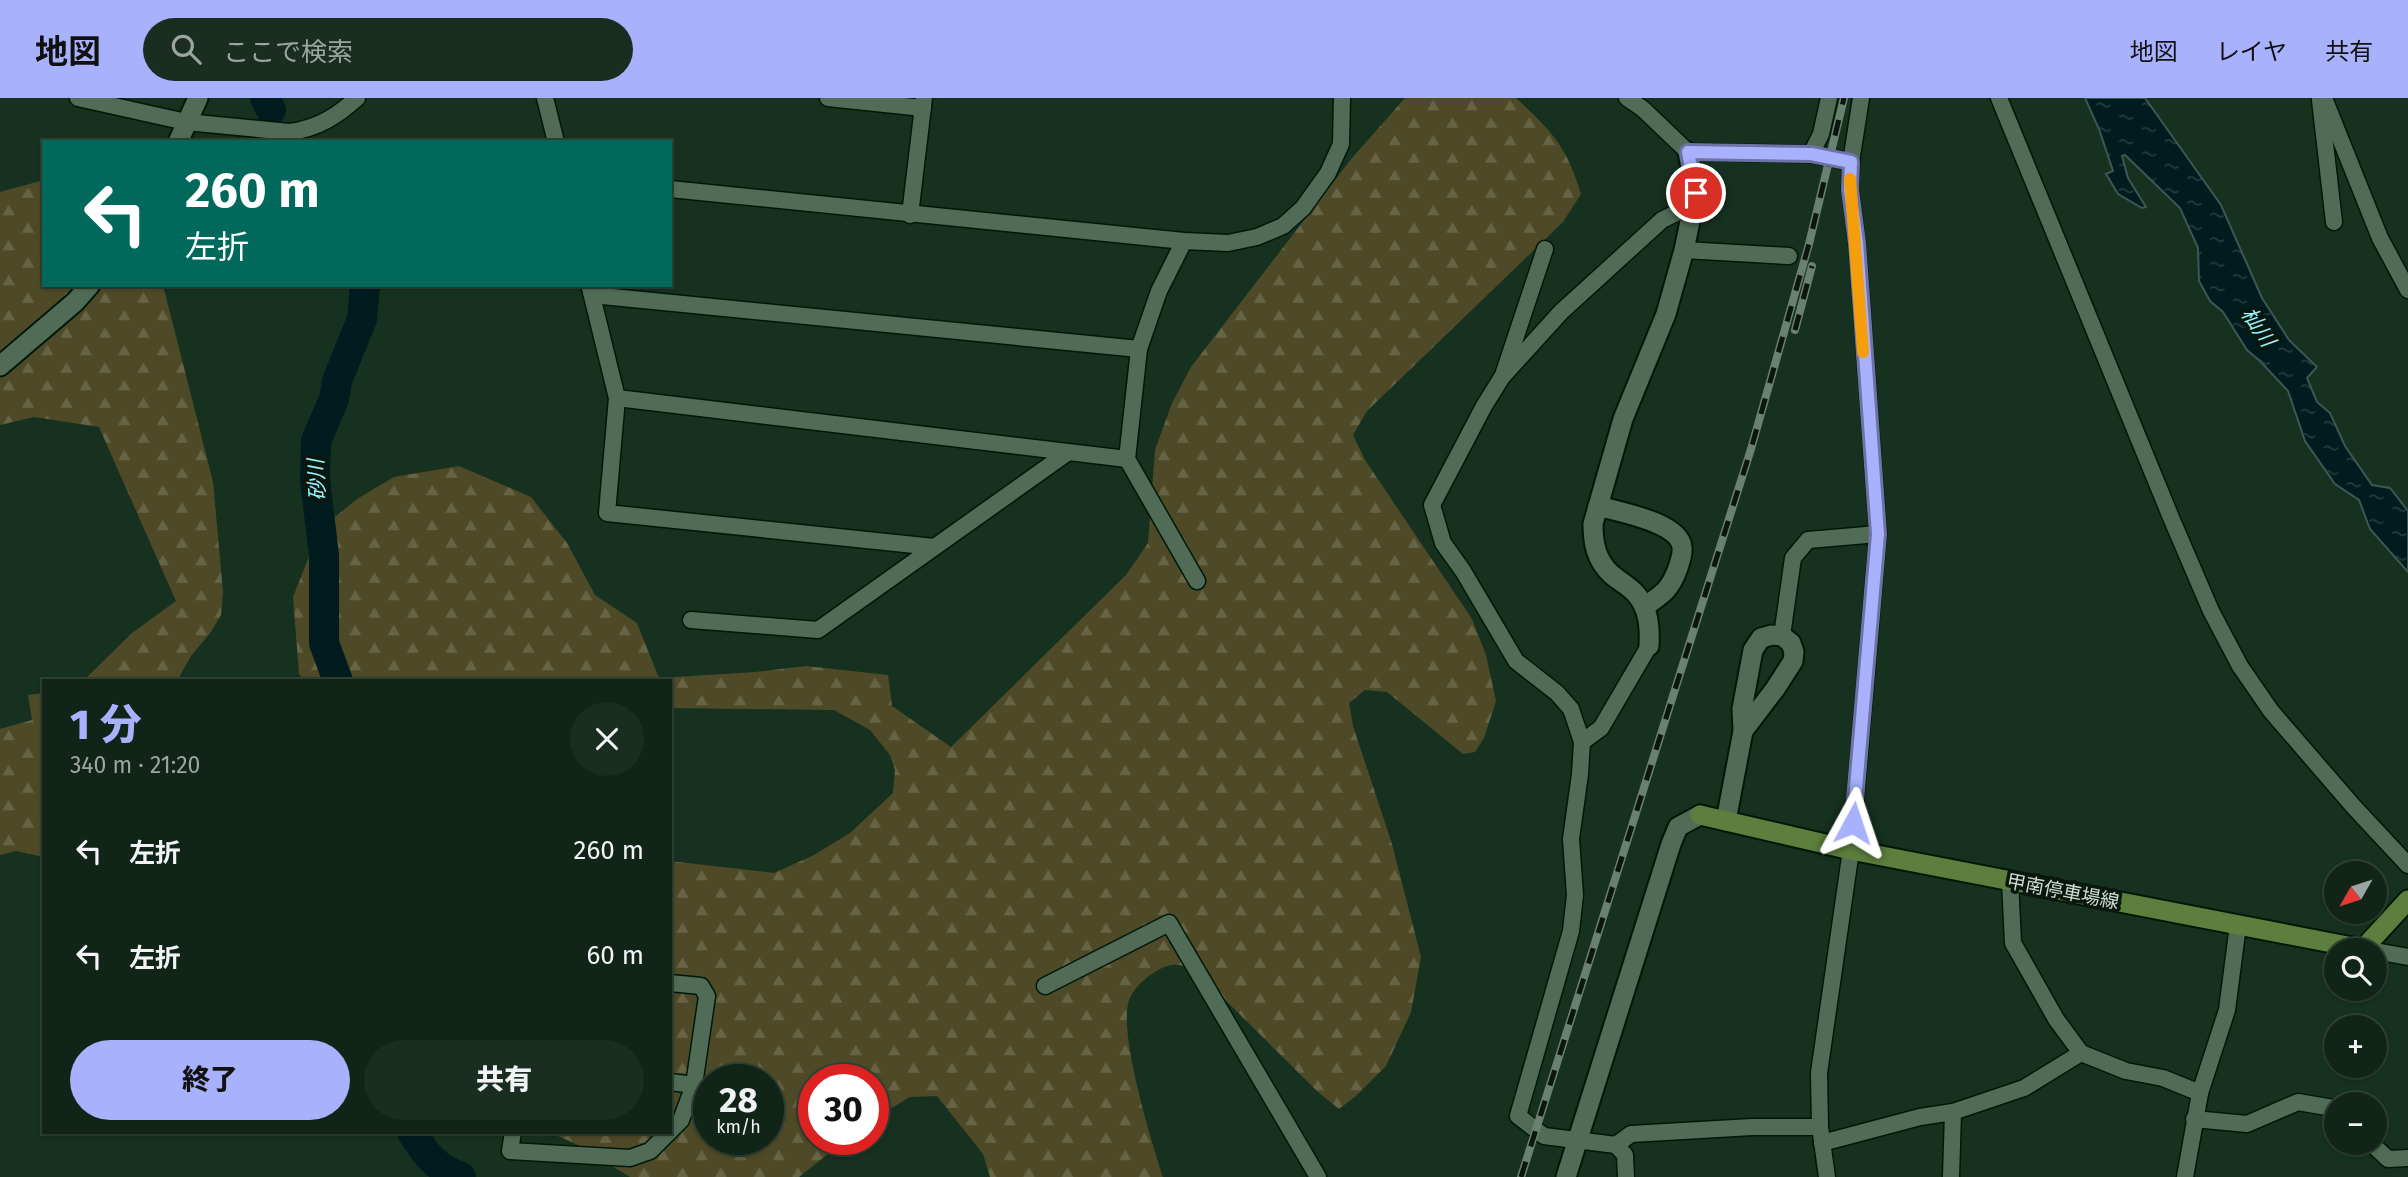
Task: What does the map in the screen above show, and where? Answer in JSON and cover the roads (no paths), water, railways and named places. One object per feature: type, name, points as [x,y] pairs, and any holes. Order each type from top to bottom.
[{"type":"main road","name":"甲南停車場線","points":[[1700,815],[1851,850],[2324,941]]},
{"type":"main road","points":[[2379,938],[2408,900]]},
{"type":"street","points":[[78,98],[186,122],[289,132],[304,131],[331,119],[357,98]]},
{"type":"street","points":[[179,140],[198,98]]},
{"type":"street","points":[[545,98],[556,140]]},
{"type":"street","points":[[828,98],[923,103],[911,215]]},
{"type":"street","points":[[672,189],[911,215],[1227,243],[1257,237],[1283,226],[1303,208],[1328,173],[1340,144],[1342,98]]},
{"type":"street","points":[[1582,742],[1601,728],[1649,646],[1650,627],[1644,607],[1638,596],[1600,561],[1593,541],[1593,524],[1623,419],[1666,314],[1696,193],[1688,152],[1643,109],[1627,98]]},
{"type":"street","points":[[1811,154],[1821,134],[1829,98]]},
{"type":"street","points":[[1827,1177],[1821,1135],[1819,1073],[1851,850],[1878,534],[1857,243],[1850,190],[1851,162],[1861,98]]},
{"type":"street","points":[[1999,98],[2172,520],[2211,611],[2240,666],[2271,711],[2408,865]]},
{"type":"street","points":[[2322,98],[2333,222]]},
{"type":"street","points":[[2322,98],[2380,238],[2408,290]]},
{"type":"street","points":[[1688,152],[1811,154],[1851,162]]},
{"type":"street","points":[[1626,1177],[1625,1155],[1616,1145],[1544,1136],[1518,1116],[1571,931],[1575,895],[1571,839],[1582,742],[1572,709],[1557,692],[1516,661],[1463,571],[1443,543],[1432,505],[1502,377],[1561,312],[1632,247],[1662,220],[1694,204]]},
{"type":"street","points":[[1184,241],[1159,291],[1139,349],[1128,458],[1197,581]]},
{"type":"street","points":[[1502,377],[1545,249]]},
{"type":"street","points":[[1684,250],[1789,256]]},
{"type":"street","points":[[0,366],[75,302],[88,287]]},
{"type":"street","points":[[933,547],[607,513],[617,398],[591,290],[1139,349]]},
{"type":"street","points":[[617,398],[1067,453],[1128,458]]},
{"type":"street","points":[[691,620],[818,630],[1067,453]]},
{"type":"street","points":[[1598,506],[1664,525],[1676,534],[1682,545],[1681,558],[1672,586],[1644,607]]},
{"type":"street","points":[[1782,636],[1793,558],[1808,540],[1878,534]]},
{"type":"street","points":[[1726,821],[1743,731],[1742,709],[1753,650],[1761,638],[1782,636],[1791,643],[1793,661],[1743,731]]},
{"type":"street","points":[[1748,683],[1752,691],[1762,695],[1772,694]]},
{"type":"street","points":[[1566,1177],[1671,844],[1678,827],[1700,815]]},
{"type":"street","points":[[2010,881],[2013,943],[2056,1019],[2081,1053],[2126,1071],[2163,1078],[2200,1093]]},
{"type":"street","points":[[1045,986],[1169,923],[1318,1177]]},
{"type":"street","points":[[2185,1177],[2200,1093],[2227,1010],[2238,925]]},
{"type":"street","points":[[2387,953],[2408,957]]},
{"type":"street","points":[[672,983],[701,986],[707,996],[697,1064]]},
{"type":"street","points":[[1616,1145],[1631,1134],[1752,1128],[1821,1135],[1953,1112],[2024,1088],[2081,1053]]},
{"type":"street","points":[[672,1082],[693,1085]]},
{"type":"street","points":[[672,1132],[681,1120],[693,1088]]},
{"type":"street","points":[[2194,1119],[2247,1124],[2298,1102],[2324,1106]]},
{"type":"street","points":[[1951,1177],[1953,1112]]},
{"type":"street","points":[[513,1134],[510,1151],[630,1158],[650,1151],[670,1134]]},
{"type":"street","points":[[2384,1155],[2388,1159],[2408,1158]]},
{"type":"water","name":"杣川","points":[[2085,98],[2145,98],[2221,205],[2262,298],[2289,340],[2317,367],[2307,378],[2317,402],[2330,413],[2345,446],[2372,485],[2390,488],[2408,511],[2408,572],[2370,529],[2359,500],[2335,484],[2305,441],[2288,391],[2247,350],[2223,312],[2210,301],[2199,281],[2198,248],[2180,208],[2125,155],[2122,156],[2128,178],[2146,207],[2142,208],[2118,194],[2106,174],[2113,171]]},
{"type":"waterway","name":"砂川","points":[[265,98],[271,110]]},
{"type":"waterway","name":"砂川","points":[[337,679],[324,643],[324,555],[315,480],[316,441],[362,319],[365,287]]},
{"type":"waterway","name":"砂川","points":[[413,1134],[432,1159],[444,1169],[461,1177]]},
{"type":"railway","points":[[1521,1177],[1751,449],[1809,244],[1844,98]]},
{"type":"railway","points":[[1795,330],[1812,266]]}]
